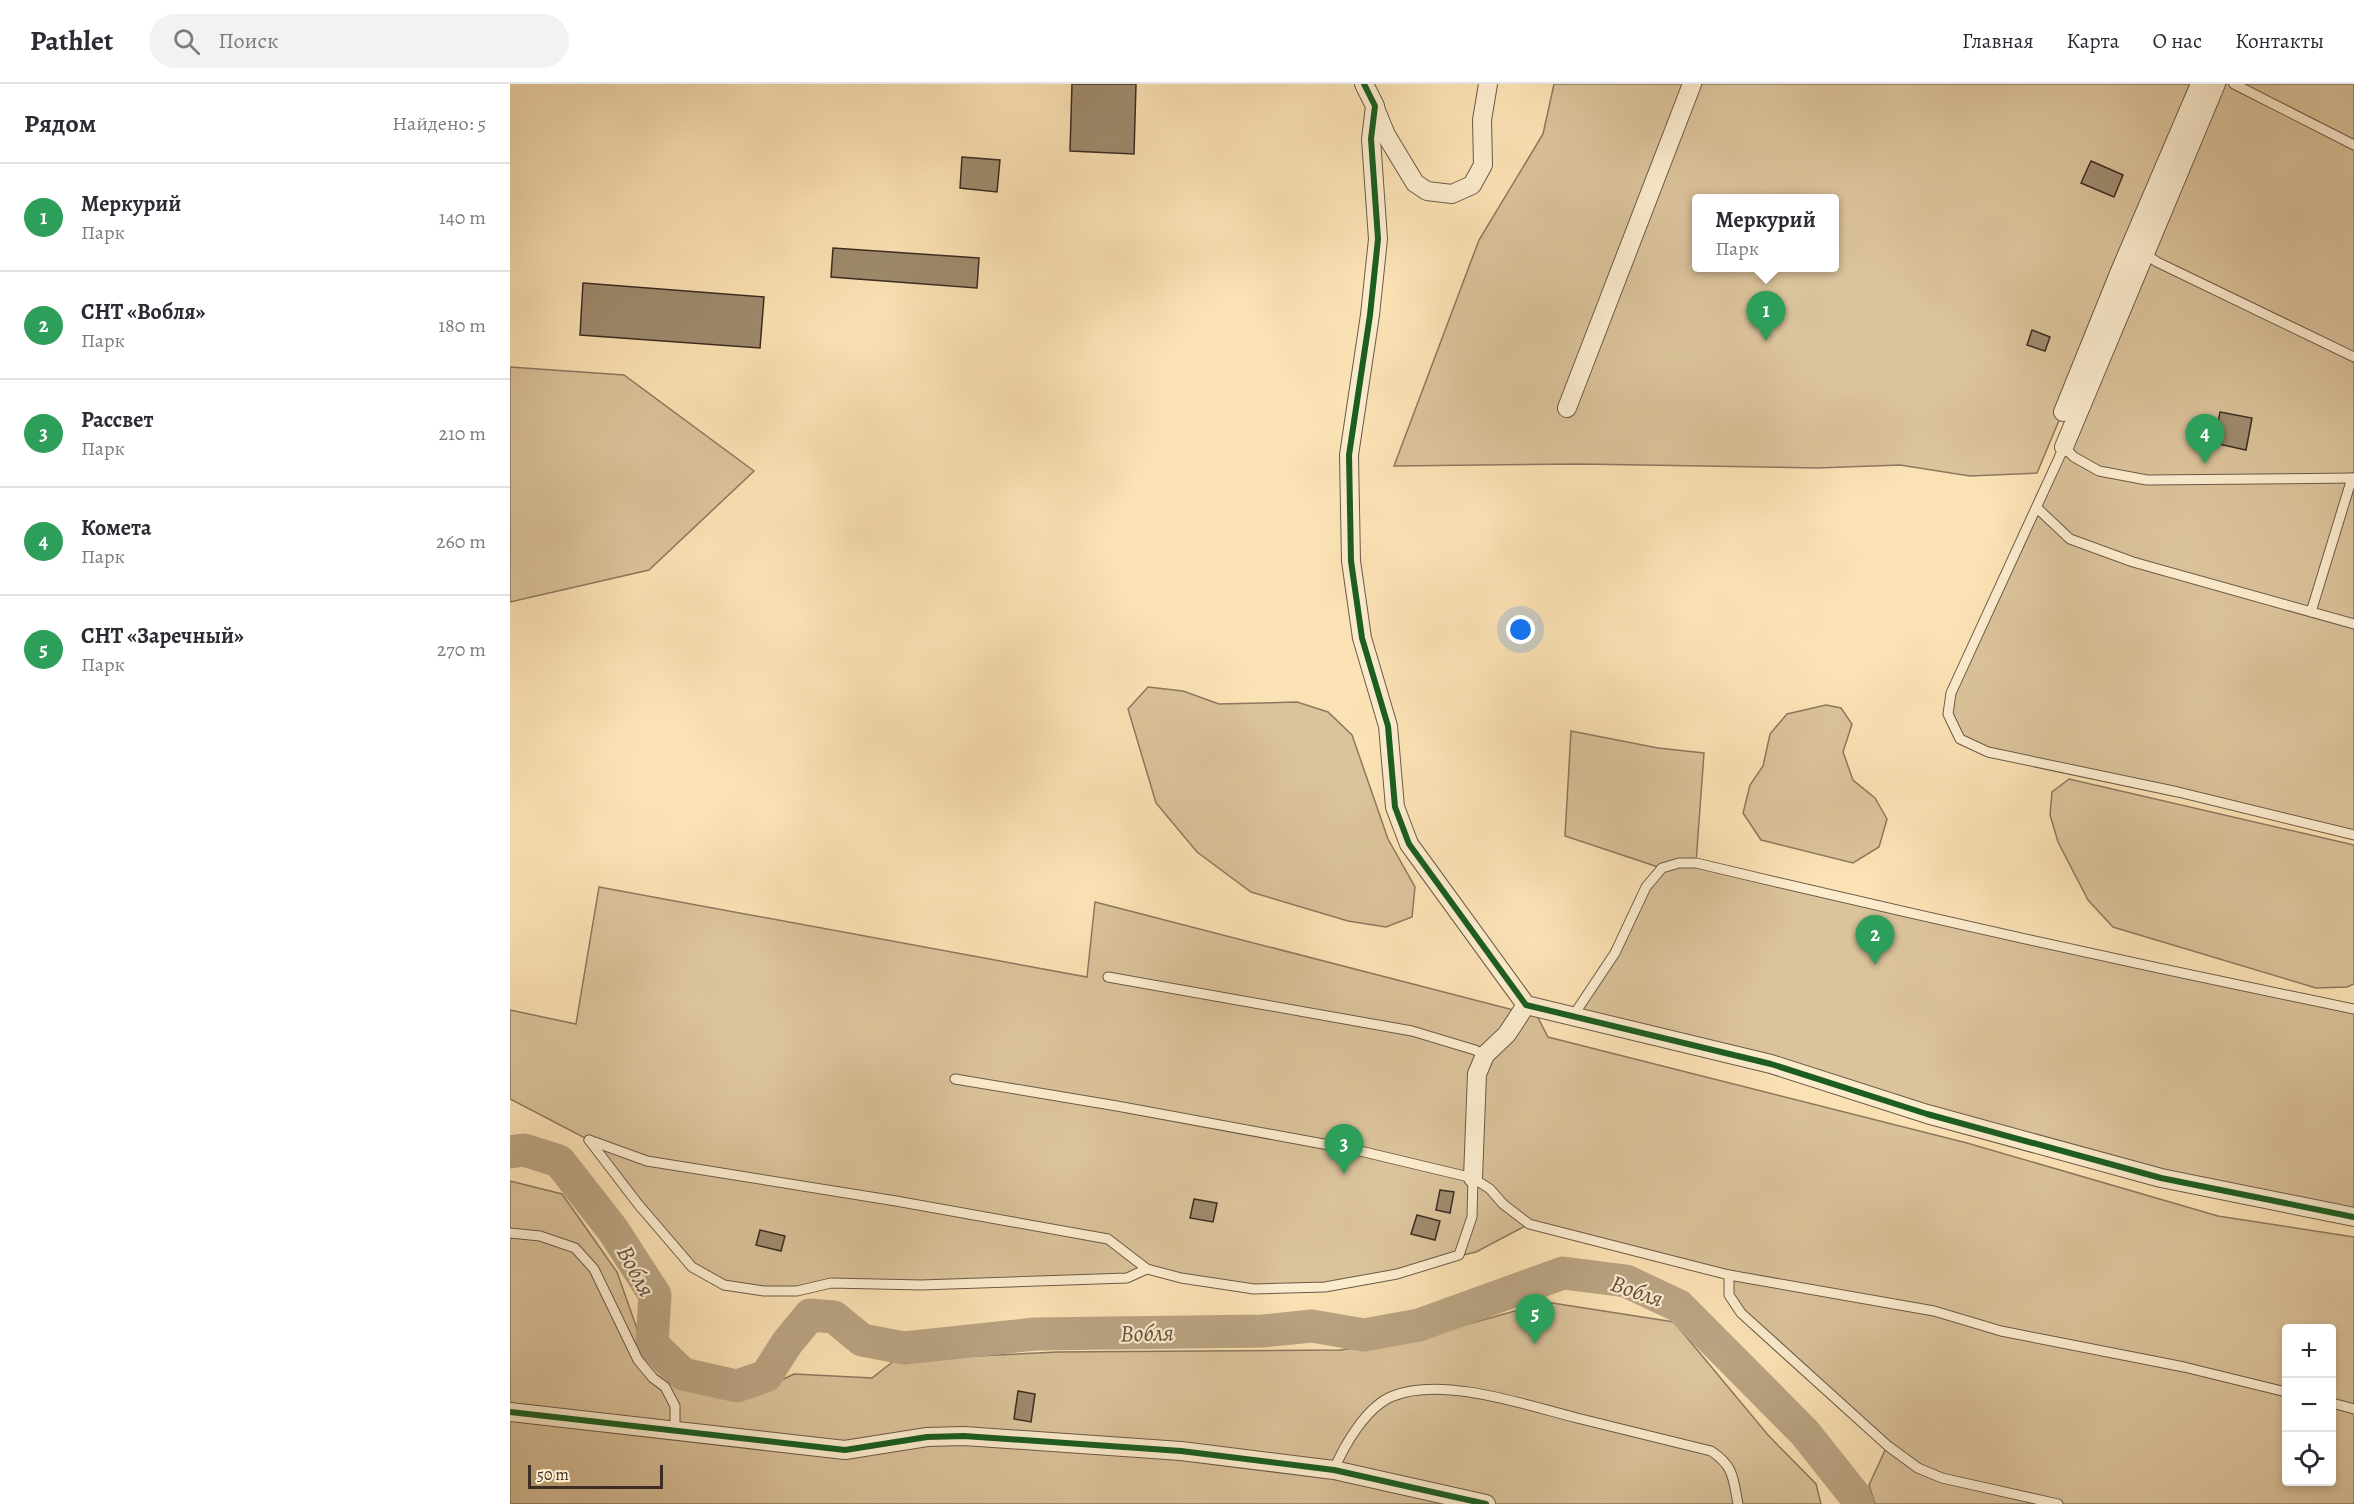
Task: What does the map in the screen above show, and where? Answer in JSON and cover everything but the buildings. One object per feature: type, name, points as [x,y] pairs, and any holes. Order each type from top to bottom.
[{"type":"street","points":[[1364,84],[1386,135],[1415,183],[1427,191],[1452,194],[1472,185],[1483,165],[1482,120],[1488,84]]},
{"type":"street","points":[[1567,408],[1692,84]]},
{"type":"street","points":[[2063,412],[2200,84]]},
{"type":"street","points":[[2064,447],[2216,84]]},
{"type":"street","points":[[1375,106],[1371,139],[1378,239],[1370,315],[1349,455],[1351,561],[1362,638],[1388,726],[1395,807],[1409,844],[1526,1005],[1771,1064],[1927,1114],[2161,1178],[2354,1217]]},
{"type":"street","points":[[1473,1178],[1477,1074],[1485,1055],[1507,1034],[1526,1005]]},
{"type":"street","points":[[510,1412],[845,1450],[927,1437],[964,1436],[1181,1451],[1334,1470],[1486,1504]]},
{"type":"lane","points":[[2234,84],[2354,145]]},
{"type":"lane","points":[[2144,253],[2157,262],[2354,357]]},
{"type":"lane","points":[[2311,612],[2353,478],[2147,480],[2099,471],[2074,457],[2064,447],[1951,693],[1948,714],[1960,739],[1988,752],[2178,792],[2354,835]]},
{"type":"lane","points":[[2037,508],[2070,539],[2133,562],[2354,624]]},
{"type":"lane","points":[[1573,1016],[1615,953],[1646,887],[1662,868],[1679,863],[1696,863],[2097,955],[2354,1009]]},
{"type":"lane","points":[[1108,977],[1412,1031],[1485,1055]]},
{"type":"lane","points":[[955,1079],[1356,1150],[1473,1178],[1490,1189],[1503,1204],[1529,1224],[1729,1275],[1934,1311],[2001,1331],[2184,1367],[2282,1391]]},
{"type":"lane","points":[[1147,1269],[1127,1278],[921,1285],[831,1283],[797,1291],[764,1291],[724,1285],[692,1267],[638,1204],[589,1140],[647,1161],[896,1201],[1108,1239],[1147,1269],[1180,1278],[1254,1289],[1325,1287],[1397,1274],[1459,1255],[1472,1217],[1473,1178]]},
{"type":"lane","points":[[510,1233],[540,1236],[575,1248],[594,1269],[638,1360],[653,1378],[665,1387],[675,1406],[675,1431]]},
{"type":"lane","points":[[1729,1275],[1729,1295],[1741,1313],[1888,1446],[1918,1468],[1942,1478],[2058,1504]]},
{"type":"lane","points":[[1334,1470],[1342,1449],[1366,1417],[1390,1397],[1411,1390],[1436,1389],[1489,1396],[1711,1451],[1725,1461],[1733,1479],[1738,1504]]},
{"type":"lane","points":[[2336,1404],[2354,1408]]},
{"type":"shaded area","points":[[1554,84],[2200,84],[2037,473],[1970,476],[1900,465],[1817,468],[1581,464],[1394,466],[1479,240],[1543,134]]},
{"type":"shaded area","points":[[2216,84],[2354,84],[2354,835],[1988,752],[1960,739],[1948,714],[1951,693],[2049,482]]},
{"type":"shaded area","points":[[510,367],[624,375],[754,471],[649,570],[510,602]]},
{"type":"shaded area","points":[[1148,687],[1183,691],[1219,704],[1297,702],[1328,712],[1352,735],[1388,839],[1415,887],[1412,917],[1386,927],[1348,921],[1251,892],[1197,852],[1156,803],[1128,709]]},
{"type":"shaded area","points":[[1826,705],[1841,708],[1852,724],[1843,752],[1853,780],[1875,798],[1887,819],[1879,847],[1853,863],[1761,840],[1743,813],[1750,785],[1763,766],[1770,734],[1787,714]]},
{"type":"shaded area","points":[[1571,731],[1658,748],[1704,753],[1696,863],[2354,1009],[2354,1217],[2161,1178],[1573,1016],[1661,868],[1565,836]]},
{"type":"shaded area","points":[[2069,779],[2354,845],[2354,984],[2347,987],[2316,988],[2113,927],[2088,900],[2058,842],[2050,815],[2052,792]]},
{"type":"shaded area","points":[[599,887],[1087,977],[1095,902],[1537,1016],[1548,1037],[1967,1143],[2218,1216],[2354,1237],[2354,1504],[1875,1504],[1869,1485],[1887,1446],[1741,1313],[1729,1295],[1729,1275],[1529,1224],[1476,1252],[1325,1287],[1254,1289],[1147,1269],[1127,1278],[831,1283],[797,1291],[724,1285],[692,1267],[589,1140],[510,1099],[510,1010],[576,1024]]},
{"type":"shaded area","points":[[510,1181],[562,1194],[617,1272],[648,1360],[682,1383],[754,1393],[794,1374],[872,1378],[895,1360],[1058,1352],[1340,1350],[1416,1339],[1546,1302],[1674,1322],[1768,1435],[1816,1484],[1821,1504],[510,1504]]},
{"type":"waterway","name":"Вобля","points":[[510,1152],[524,1150],[559,1161],[613,1230],[655,1295],[652,1344],[683,1374],[737,1386],[766,1376],[787,1343],[810,1315],[834,1317],[862,1340],[904,1348],[1035,1334],[1263,1331],[1312,1326],[1364,1335],[1419,1325],[1563,1273],[1626,1281],[1679,1306],[1805,1433],[1855,1496],[1858,1504]]},
{"type":"cycle path","points":[[1364,84],[1375,106],[1371,139],[1378,239],[1370,315],[1349,455],[1351,561],[1362,638],[1388,726],[1395,807],[1409,844],[1526,1005],[1771,1064],[1927,1114],[2161,1178],[2354,1217]]},
{"type":"cycle path","points":[[510,1412],[845,1450],[927,1437],[964,1436],[1181,1451],[1334,1470],[1486,1504]]},
{"type":"place","name":"Меркурий","points":[[1766,341]]},
{"type":"place","name":"Комета","points":[[2205,464]]},
{"type":"place","name":"СНТ «Вобля»","points":[[1875,965]]},
{"type":"place","name":"Рассвет","points":[[1344,1174]]},
{"type":"place","name":"СНТ «Заречный»","points":[[1535,1344]]}]
